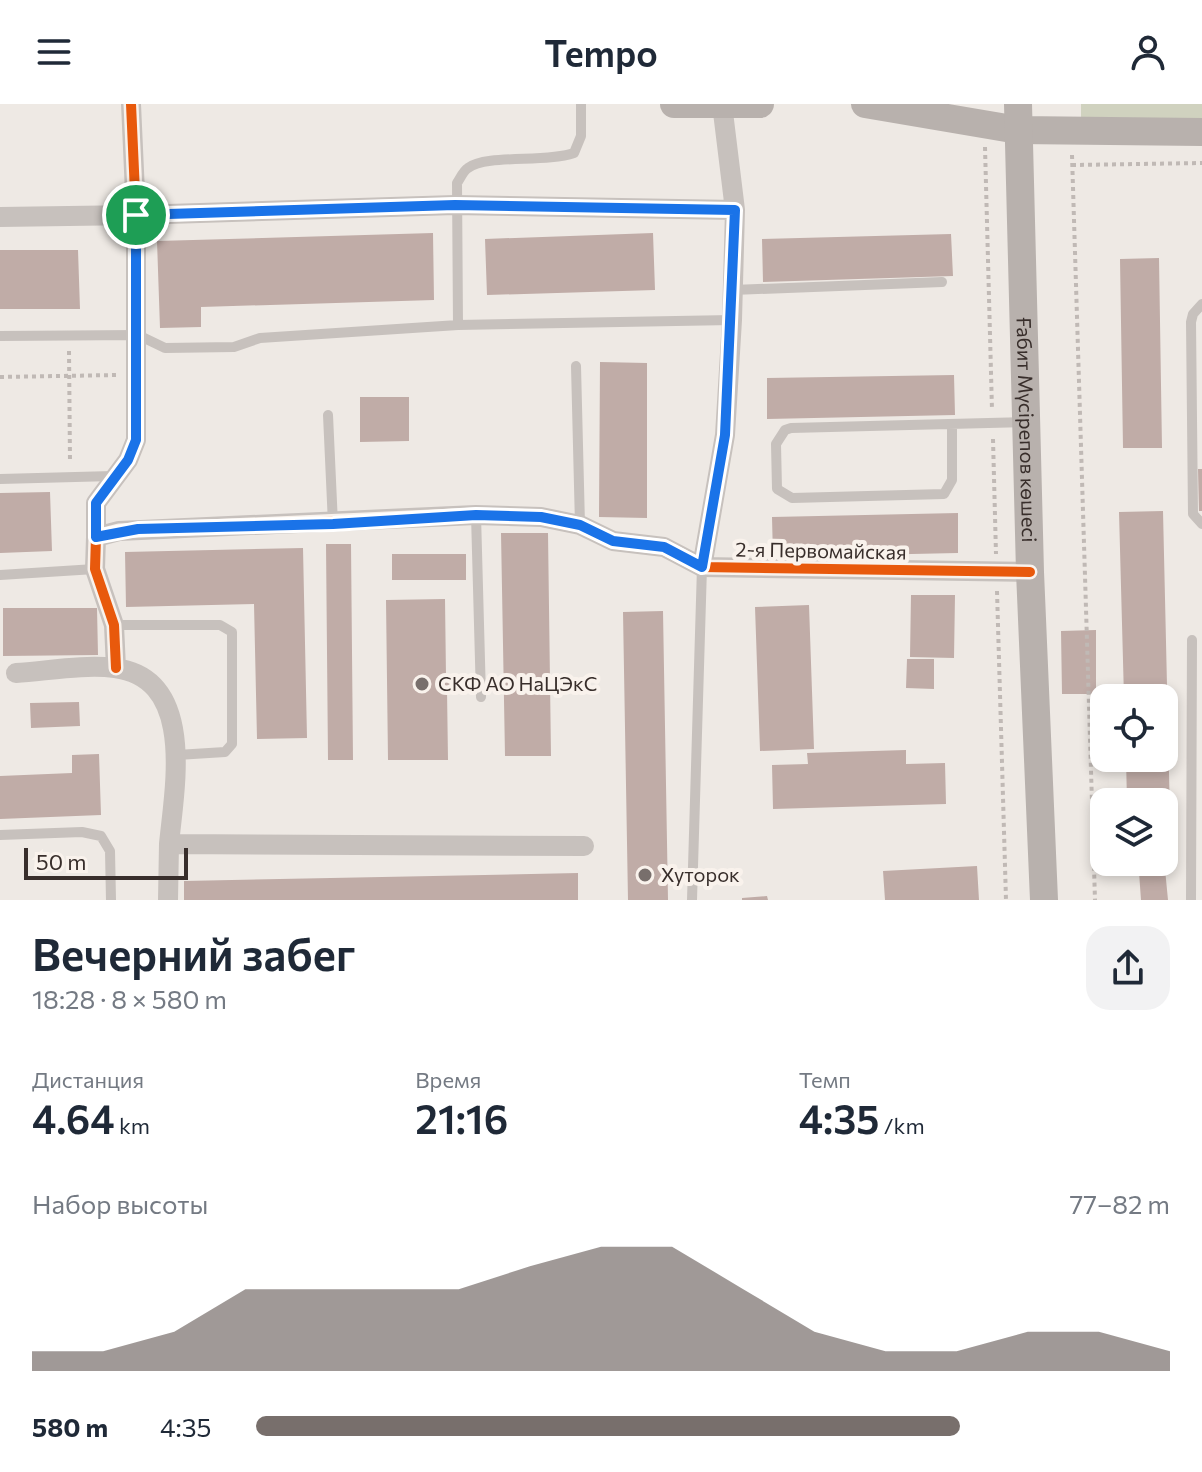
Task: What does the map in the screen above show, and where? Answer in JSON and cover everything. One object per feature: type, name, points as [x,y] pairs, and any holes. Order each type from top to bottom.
[{"type":"main road","points":[[674,104],[760,104]]},
{"type":"main road","points":[[865,104],[985,127],[1018,117],[1072,130],[1202,132]]},
{"type":"main road","name":"Ғабит Мүсірепов көшесі","points":[[1018,117],[1025,422],[1044,900]]},
{"type":"street","points":[[116,668],[114,625],[95,569],[96,503],[113,476],[128,460],[136,440],[138,335],[131,104]]},
{"type":"street","points":[[702,567],[725,435],[732,320],[735,210],[722,104]]},
{"type":"street","points":[[0,217],[455,205],[735,210]]},
{"type":"street","name":"2-я Первомайская","points":[[96,537],[138,529],[333,524],[476,515],[541,517],[580,525],[613,541],[664,547],[702,567],[1030,572]]},
{"type":"street","points":[[16,673],[116,668],[133,674],[158,694],[176,732],[168,900]]},
{"type":"street","points":[[169,844],[584,846]]},
{"type":"lane","points":[[458,325],[457,183],[468,168],[487,161],[555,160],[574,153],[581,136],[581,104]]},
{"type":"lane","points":[[733,290],[942,282]]},
{"type":"lane","points":[[1202,304],[1193,314],[1191,322],[1193,514],[1194,520],[1202,524]]},
{"type":"lane","points":[[0,336],[138,335],[165,348],[234,347],[260,338],[458,325],[732,320]]},
{"type":"lane","points":[[576,366],[580,525]]},
{"type":"lane","points":[[328,415],[333,524]]},
{"type":"lane","points":[[952,424],[952,480],[944,494],[792,498],[777,489],[776,444],[785,430],[952,424],[1025,422]]},
{"type":"lane","points":[[0,479],[113,476]]},
{"type":"lane","points":[[476,515],[481,697]]},
{"type":"lane","points":[[692,900],[702,567]]},
{"type":"lane","points":[[0,575],[95,569]]},
{"type":"lane","points":[[114,625],[220,625],[232,632],[232,744],[225,752],[177,755]]},
{"type":"lane","points":[[1191,900],[1197,833],[1192,640]]},
{"type":"lane","points":[[0,835],[82,832],[101,836],[110,851],[111,900]]},
{"type":"path","points":[[985,127],[1006,900]]},
{"type":"path","points":[[1072,130],[1095,900]]},
{"type":"path","points":[[1072,165],[1202,163]]},
{"type":"path","points":[[68,335],[71,477]]},
{"type":"path","points":[[0,377],[136,375]]},
{"type":"green space","points":[[1081,104],[1202,104],[1202,120],[1081,122]]},
{"type":"building","points":[[433,233],[434,300],[201,307],[201,327],[160,328],[157,241]]},
{"type":"building","points":[[653,233],[655,290],[487,295],[485,239]]},
{"type":"building","points":[[951,234],[953,276],[763,282],[762,239]]},
{"type":"building","points":[[0,250],[78,250],[80,309],[0,309]]},
{"type":"building","points":[[1159,258],[1162,448],[1123,448],[1120,259]]},
{"type":"building","points":[[600,362],[647,363],[647,518],[599,517]]},
{"type":"building","points":[[954,375],[955,415],[767,419],[767,378]]},
{"type":"building","points":[[360,397],[409,397],[409,441],[360,442]]},
{"type":"building","points":[[1198,469],[1202,469],[1202,511],[1199,511]]},
{"type":"building","points":[[50,492],[52,551],[0,553],[0,493]]},
{"type":"building","points":[[1163,511],[1167,684],[1124,684],[1119,512]]},
{"type":"building","points":[[958,513],[958,553],[773,557],[772,517]]},
{"type":"building","points":[[501,533],[548,533],[551,756],[505,756]]},
{"type":"building","points":[[326,544],[351,544],[353,760],[328,760]]},
{"type":"building","points":[[303,548],[307,738],[257,739],[254,604],[126,607],[125,552]]},
{"type":"building","points":[[392,554],[466,554],[466,580],[392,580]]},
{"type":"building","points":[[911,595],[955,595],[954,658],[910,657]]},
{"type":"building","name":"СКФ АО НаЦЭкС","points":[[445,599],[446,677],[457,677],[458,690],[447,690],[448,760],[388,760],[386,600]]},
{"type":"building","points":[[809,605],[814,749],[760,751],[755,607]]},
{"type":"building","points":[[3,608],[97,608],[98,655],[3,656]]},
{"type":"building","points":[[663,611],[668,900],[628,900],[623,612]]},
{"type":"building","points":[[1096,630],[1096,684],[1090,684],[1090,694],[1062,694],[1061,631]]},
{"type":"building","points":[[907,659],[934,659],[934,689],[906,688]]},
{"type":"building","points":[[79,702],[80,726],[31,728],[30,703]]},
{"type":"building","points":[[906,750],[906,764],[945,763],[946,804],[773,809],[772,765],[808,764],[807,753]]},
{"type":"building","points":[[99,754],[101,815],[0,819],[0,776],[72,773],[72,755]]},
{"type":"building","points":[[1126,772],[1169,772],[1169,788],[1127,788]]},
{"type":"building","points":[[977,866],[979,900],[885,900],[883,871]]},
{"type":"building","points":[[578,873],[578,900],[184,900],[184,881]]},
{"type":"building","points":[[1139,876],[1166,876],[1168,900],[1141,900]]},
{"type":"building","points":[[767,896],[768,900],[742,900],[742,898]]},
{"type":"cycle path","points":[[131,104],[136,215],[455,205],[735,210]]},
{"type":"cycle path","points":[[116,668],[114,625],[95,569],[96,537],[119,531],[476,515],[541,517],[580,525],[613,541],[664,547],[702,567],[1030,572]]},
{"type":"place","name":"СКФ АО НаЦЭкС","points":[[422,684]]},
{"type":"place","name":"Хуторок","points":[[645,875]]},
{"type":"route","points":[[455,205],[735,210],[725,435],[702,567],[664,547],[613,541],[580,525],[541,517],[476,515],[333,524],[138,529],[96,537],[96,503],[113,476],[128,460],[136,440],[136,215],[455,205]]}]
